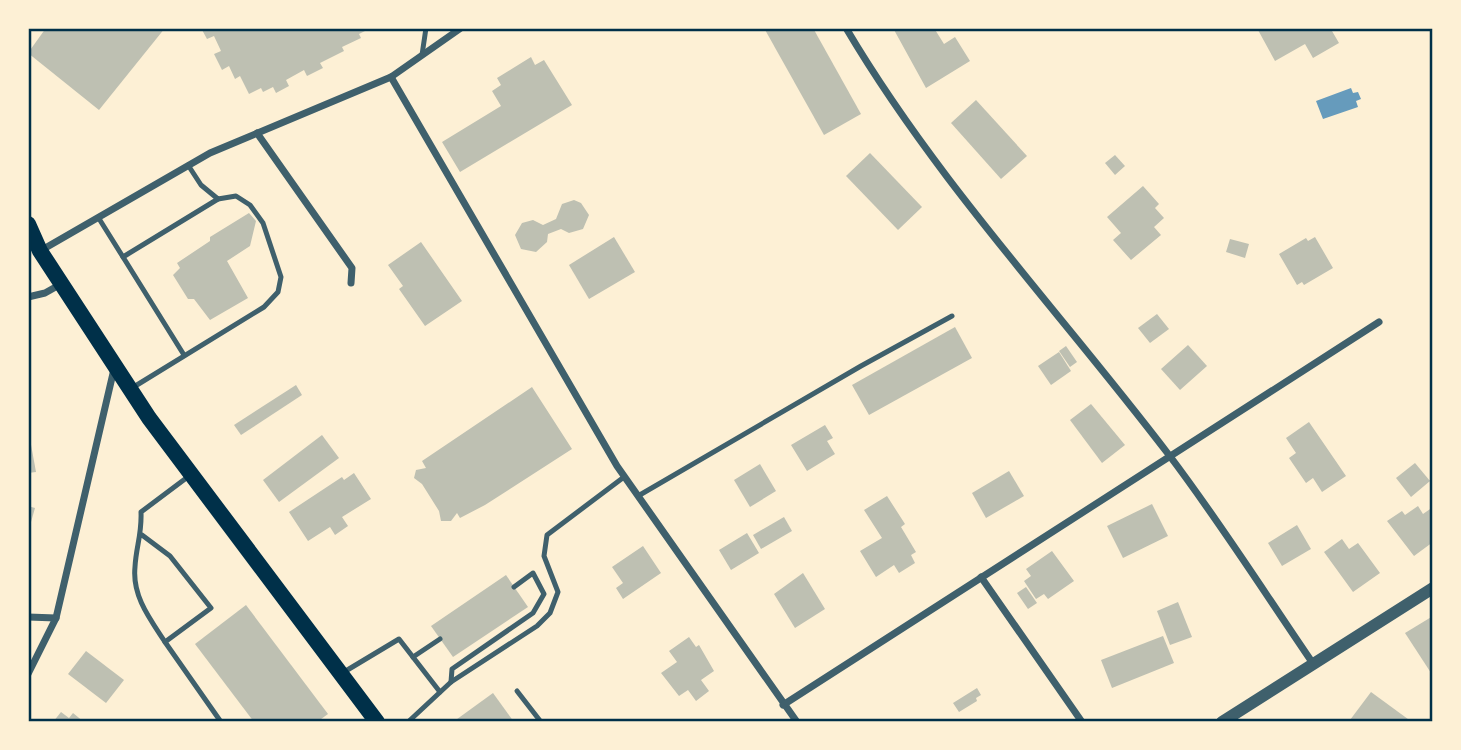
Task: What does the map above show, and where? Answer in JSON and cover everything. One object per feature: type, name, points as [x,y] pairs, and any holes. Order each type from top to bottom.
[{"type":"main road","points":[[28,224],[40,251],[129,390],[377,722]]},
{"type":"street","points":[[40,251],[188,165],[391,77],[461,28]]},
{"type":"street","points":[[846,28],[876,79],[947,179],[1171,457],[1314,665]]},
{"type":"street","points":[[391,77],[624,477],[797,722]]},
{"type":"street","points":[[257,133],[352,268],[351,283]]},
{"type":"street","points":[[28,297],[45,293],[61,284]]},
{"type":"street","points":[[783,705],[1378,322]]},
{"type":"street","points":[[28,674],[56,618],[114,368]]},
{"type":"street","points":[[981,577],[1082,722]]},
{"type":"street","points":[[1222,722],[1433,588]]},
{"type":"street","points":[[28,617],[56,618]]},
{"type":"lane","points":[[422,55],[426,28]]},
{"type":"lane","points":[[188,165],[201,185],[218,199]]},
{"type":"lane","points":[[123,257],[218,199],[236,196],[250,205],[262,223],[281,277],[278,292],[264,307],[129,390]]},
{"type":"lane","points":[[98,217],[184,355]]},
{"type":"lane","points":[[638,496],[952,316]]},
{"type":"lane","points":[[191,474],[141,512],[142,536],[134,568],[140,605],[221,722]]},
{"type":"lane","points":[[408,722],[451,682],[537,626],[550,613],[558,593],[544,556],[547,535],[624,477]]},
{"type":"lane","points":[[142,536],[170,556],[211,608],[165,642]]},
{"type":"lane","points":[[451,682],[452,669],[533,613],[544,594],[533,573],[514,587]]},
{"type":"lane","points":[[341,674],[399,639],[440,692]]},
{"type":"lane","points":[[413,657],[440,639]]},
{"type":"lane","points":[[517,691],[541,722]]},
{"type":"water","points":[[1351,88],[1353,93],[1358,92],[1361,99],[1356,101],[1358,107],[1323,119],[1316,101]]},
{"type":"building","points":[[46,28],[165,28],[99,110],[28,53]]},
{"type":"building","points":[[201,28],[371,28],[359,34],[361,38],[342,47],[344,51],[320,63],[323,68],[307,76],[304,70],[286,80],[289,86],[276,93],[273,87],[263,92],[261,88],[249,94],[240,76],[235,79],[229,66],[222,70],[214,54],[221,51],[214,36],[207,39]]},
{"type":"building","points":[[764,28],[813,28],[861,114],[824,135]]},
{"type":"building","points":[[893,28],[934,28],[944,44],[955,37],[970,61],[926,88]]},
{"type":"building","points":[[1337,28],[1332,31],[1339,43],[1313,58],[1305,44],[1275,61],[1258,30]]},
{"type":"building","points":[[531,57],[535,65],[544,60],[572,105],[460,172],[442,142],[501,106],[492,91],[501,85],[497,78]]},
{"type":"building","points":[[976,100],[1027,156],[1001,179],[951,123]]},
{"type":"building","points":[[870,153],[922,207],[898,230],[846,176]]},
{"type":"building","points":[[1115,155],[1125,166],[1115,175],[1105,163]]},
{"type":"building","points":[[1143,186],[1159,204],[1155,208],[1164,218],[1154,227],[1161,235],[1131,260],[1113,240],[1121,233],[1107,217]]},
{"type":"building","points":[[574,200],[581,203],[589,215],[583,229],[569,233],[561,229],[548,234],[547,242],[536,252],[521,249],[515,235],[522,223],[533,220],[543,225],[556,219],[562,204]]},
{"type":"building","points":[[249,213],[256,221],[250,246],[227,261],[248,298],[210,320],[194,299],[188,299],[173,275],[180,268],[177,263],[210,241],[210,237]]},
{"type":"building","points":[[614,237],[635,272],[589,299],[569,265]]},
{"type":"building","points":[[1315,237],[1333,268],[1304,285],[1302,282],[1297,285],[1279,254],[1306,238],[1308,241]]},
{"type":"building","points":[[1230,239],[1249,244],[1245,258],[1226,252]]},
{"type":"building","points":[[421,242],[462,301],[425,326],[399,289],[403,286],[388,265]]},
{"type":"building","points":[[1157,314],[1169,329],[1150,343],[1138,328]]},
{"type":"building","points":[[955,327],[972,358],[869,415],[852,385]]},
{"type":"building","points":[[1188,345],[1207,366],[1180,390],[1161,369]]},
{"type":"building","points":[[1066,346],[1077,362],[1070,367],[1059,351]]},
{"type":"building","points":[[1059,352],[1071,371],[1051,385],[1038,366]]},
{"type":"building","points":[[296,385],[302,395],[241,435],[234,425]]},
{"type":"building","points":[[532,387],[572,449],[485,505],[460,518],[457,513],[451,521],[441,521],[439,511],[422,484],[414,478],[416,470],[426,468],[422,461]]},
{"type":"building","points":[[1091,404],[1125,445],[1102,463],[1070,420]]},
{"type":"building","points":[[1309,422],[1346,476],[1322,492],[1313,478],[1306,483],[1289,458],[1296,453],[1286,438]]},
{"type":"building","points":[[825,425],[833,438],[827,441],[835,454],[807,471],[791,445]]},
{"type":"building","points":[[28,428],[36,472],[28,473]]},
{"type":"building","points":[[322,435],[339,458],[279,502],[263,480]]},
{"type":"building","points":[[1415,463],[1430,481],[1411,497],[1396,478]]},
{"type":"building","points":[[760,464],[776,491],[750,507],[734,480]]},
{"type":"building","points":[[1009,471],[1024,496],[986,518],[972,493]]},
{"type":"building","points":[[354,473],[371,499],[342,517],[348,526],[335,535],[330,527],[308,541],[289,512],[342,477],[344,480]]},
{"type":"building","points":[[887,496],[905,524],[901,527],[916,552],[911,555],[915,563],[899,573],[894,565],[876,577],[860,551],[882,538],[864,510]]},
{"type":"building","points":[[1152,504],[1168,536],[1123,558],[1107,526]]},
{"type":"building","points":[[28,506],[35,508],[29,529],[28,529]]},
{"type":"building","points":[[1418,506],[1423,514],[1433,507],[1433,542],[1414,556],[1387,521],[1402,511],[1405,515]]},
{"type":"building","points":[[784,517],[792,531],[761,549],[753,535]]},
{"type":"building","points":[[1297,525],[1311,549],[1282,566],[1268,543]]},
{"type":"building","points":[[747,533],[759,553],[731,570],[719,550]]},
{"type":"building","points":[[1342,539],[1349,549],[1358,543],[1380,573],[1353,592],[1324,552]]},
{"type":"building","points":[[643,546],[661,573],[623,599],[616,588],[623,583],[612,567]]},
{"type":"building","points":[[1052,551],[1074,581],[1048,599],[1044,594],[1036,599],[1024,581],[1031,576],[1026,569]]},
{"type":"building","points":[[803,573],[825,609],[795,628],[774,594]]},
{"type":"building","points":[[506,575],[528,607],[453,657],[431,626]]},
{"type":"building","points":[[1026,587],[1037,603],[1028,609],[1017,593]]},
{"type":"building","points":[[1178,602],[1192,637],[1170,645],[1157,611]]},
{"type":"building","points":[[246,605],[328,714],[317,722],[254,722],[195,644]]},
{"type":"building","points":[[1433,616],[1433,676],[1405,633]]},
{"type":"building","points":[[1163,636],[1174,663],[1112,688],[1101,660]]},
{"type":"building","points":[[689,637],[696,647],[699,645],[714,671],[701,680],[709,691],[696,701],[688,690],[679,696],[661,673],[677,662],[669,651]]},
{"type":"building","points":[[86,651],[124,680],[106,703],[68,674]]},
{"type":"building","points":[[977,688],[981,695],[976,698],[977,701],[959,712],[953,703]]},
{"type":"building","points":[[1371,692],[1412,722],[1350,720]]},
{"type":"building","points":[[493,693],[514,722],[453,722]]},
{"type":"building","points":[[61,712],[69,718],[73,713],[84,722],[53,722]]}]
